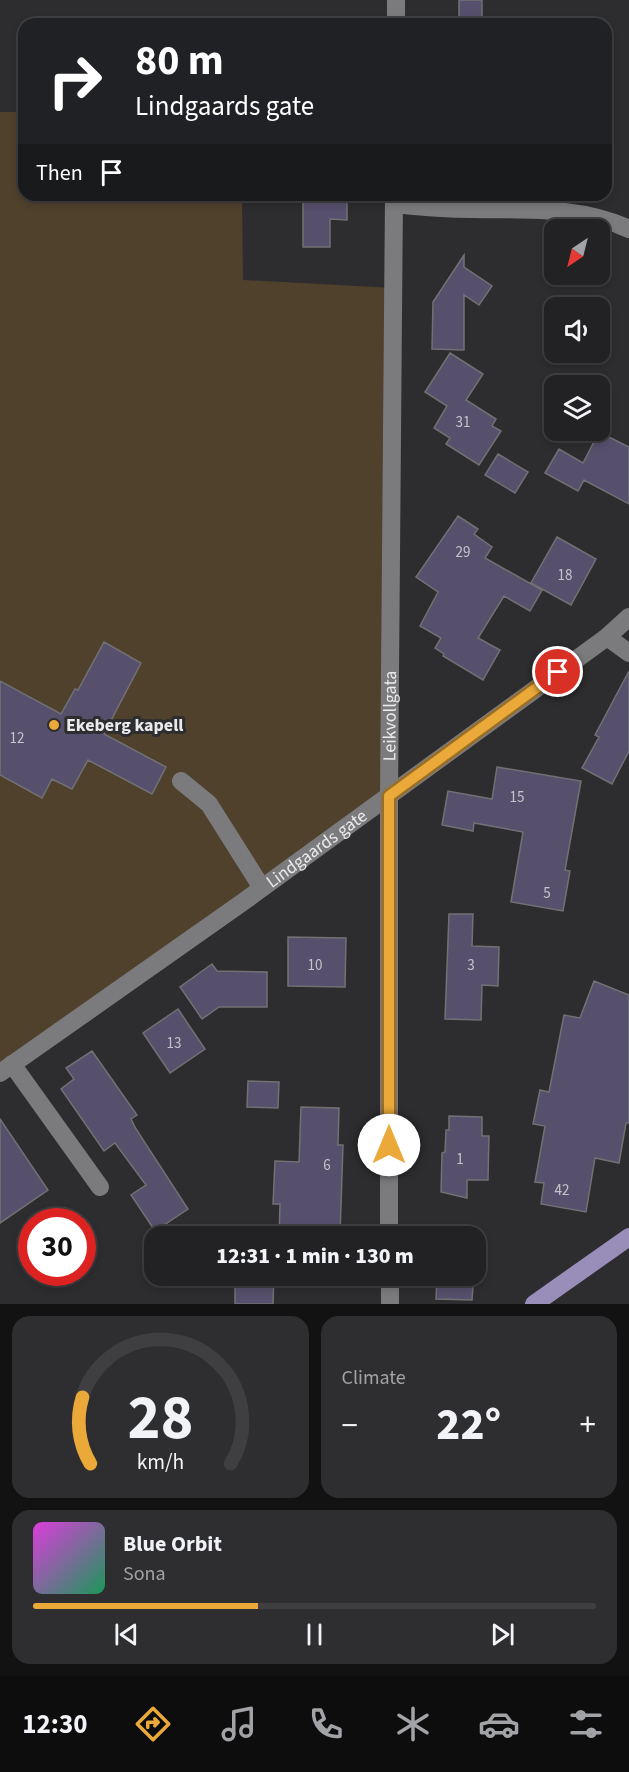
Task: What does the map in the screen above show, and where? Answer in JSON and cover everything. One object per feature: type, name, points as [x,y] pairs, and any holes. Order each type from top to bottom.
[{"type":"main road","points":[[534,1304],[629,1237]]},
{"type":"street","points":[[396,0],[396,18]]},
{"type":"street","name":"Leikvollgata","points":[[389,1226],[389,796],[394,201]]},
{"type":"street","points":[[400,201],[438,208],[539,210],[580,214],[629,229]]},
{"type":"street","name":"Lindgaards gate","points":[[6,1068],[262,888],[607,638],[629,617]]},
{"type":"street","points":[[607,638],[629,653]]},
{"type":"street","points":[[181,781],[209,804],[262,888]]},
{"type":"street","points":[[6,1068],[100,1188]]},
{"type":"street","points":[[390,1286],[390,1304]]},
{"type":"shaded area","points":[[0,112],[18,112],[18,201],[242,201],[243,280],[394,288],[389,796],[0,1074]]},
{"type":"building","points":[[459,0],[482,0],[482,18],[459,18]]},
{"type":"building","points":[[303,201],[347,201],[347,220],[330,219],[330,247],[303,247]]},
{"type":"building","points":[[464,255],[464,267],[492,286],[479,305],[464,295],[464,350],[432,349],[433,302]]},
{"type":"building","points":[[450,353],[483,374],[466,400],[496,419],[492,426],[501,431],[479,465],[446,444],[450,438],[434,428],[447,406],[425,392]]},
{"type":"building","points":[[610,438],[629,447],[629,504],[584,480],[578,491],[545,473],[559,449],[583,463],[594,441],[610,441]]},
{"type":"building","points":[[498,454],[528,472],[515,493],[485,475]]},
{"type":"building","points":[[458,516],[478,529],[474,534],[492,547],[485,558],[542,590],[530,611],[504,596],[478,638],[500,650],[483,680],[443,656],[444,654],[435,648],[441,638],[420,626],[438,592],[416,577]]},
{"type":"building","points":[[557,537],[596,559],[571,605],[531,583]]},
{"type":"building","name":"Ekeberg kapell","points":[[104,642],[141,663],[104,734],[166,767],[152,794],[88,760],[72,789],[52,779],[42,798],[0,775],[0,681],[61,714],[75,689],[78,690]]},
{"type":"building","points":[[629,671],[629,751],[612,784],[582,768],[599,737],[595,735]]},
{"type":"building","points":[[497,767],[581,781],[565,870],[570,871],[563,911],[511,902],[523,832],[474,823],[473,831],[442,825],[448,791],[492,799]]},
{"type":"building","points":[[449,914],[473,914],[472,946],[499,947],[498,986],[482,985],[481,1020],[445,1019]]},
{"type":"building","points":[[288,937],[346,938],[345,987],[288,986]]},
{"type":"building","points":[[212,964],[217,971],[267,972],[267,1007],[219,1007],[202,1019],[180,987]]},
{"type":"building","points":[[594,981],[629,995],[629,1123],[626,1123],[619,1163],[595,1158],[586,1212],[541,1204],[544,1183],[535,1182],[545,1126],[533,1124],[540,1090],[549,1092],[564,1015],[580,1018]]},
{"type":"building","points":[[178,1009],[205,1049],[170,1073],[143,1033]]},
{"type":"building","points":[[92,1051],[137,1115],[131,1119],[136,1129],[188,1209],[162,1226],[152,1226],[131,1195],[146,1185],[115,1143],[104,1151],[61,1089],[74,1079],[66,1068]]},
{"type":"building","points":[[248,1081],[279,1082],[278,1108],[247,1107]]},
{"type":"building","points":[[301,1107],[339,1108],[338,1145],[343,1145],[340,1226],[279,1226],[280,1204],[273,1204],[275,1161],[299,1162]]},
{"type":"building","points":[[449,1116],[482,1117],[482,1136],[489,1136],[488,1180],[467,1180],[467,1198],[441,1192],[442,1153],[445,1152]]},
{"type":"building","points":[[0,1119],[48,1190],[22,1208],[18,1208],[18,1211],[0,1223]]},
{"type":"building","points":[[235,1286],[274,1286],[273,1304],[235,1304]]},
{"type":"building","points":[[437,1286],[473,1286],[472,1300],[436,1299]]},
{"type":"place","name":"Ekeberg kapell","points":[[54,725]]},
{"type":"route","points":[[389,1145],[389,796],[558,672]]}]
